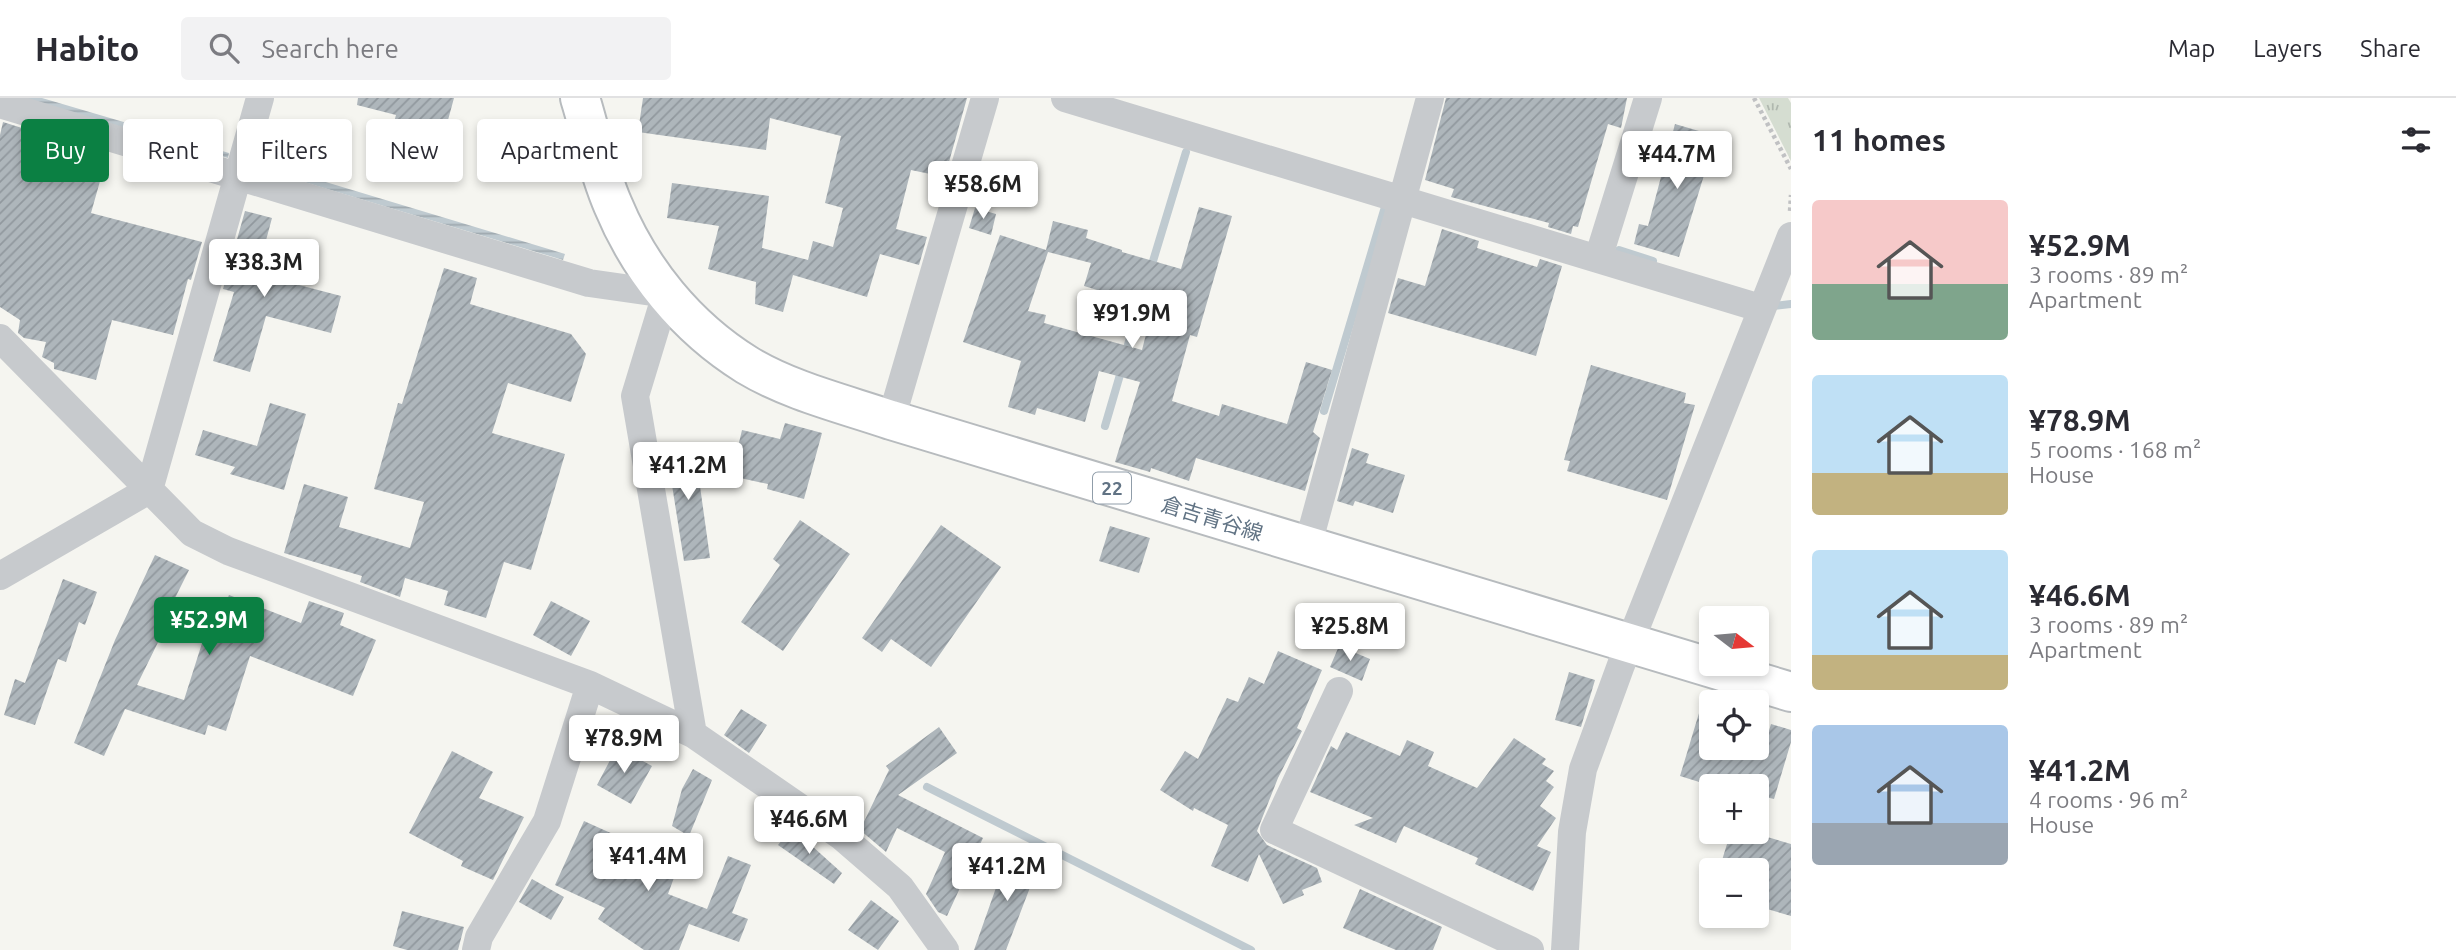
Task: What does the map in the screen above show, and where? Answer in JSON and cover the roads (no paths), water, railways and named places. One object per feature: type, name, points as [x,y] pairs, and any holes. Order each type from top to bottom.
[{"type":"main road","name":"倉吉青谷線","points":[[580,98],[612,203],[639,259],[666,294],[703,333],[748,366],[795,387],[891,420],[1307,548],[1791,692]]},
{"type":"street","points":[[254,119],[260,98]]},
{"type":"street","points":[[891,420],[985,98]]},
{"type":"street","points":[[1065,98],[1760,308]]},
{"type":"street","points":[[1307,548],[1430,98]]},
{"type":"street","points":[[1598,258],[1648,98]]},
{"type":"street","points":[[0,104],[237,173],[149,490],[0,576]]},
{"type":"street","points":[[266,182],[589,283],[666,294],[635,396],[693,734]]},
{"type":"street","points":[[1565,950],[1572,832],[1583,769],[1760,308],[1791,236]]},
{"type":"street","points":[[0,338],[192,533],[228,551],[590,685],[693,734],[841,836],[900,887],[945,950]]},
{"type":"street","points":[[476,950],[479,937],[547,821],[590,685]]},
{"type":"street","points":[[1339,691],[1274,830],[1530,950]]},
{"type":"waterway","points":[[1150,271],[1186,152]]},
{"type":"waterway","points":[[1324,411],[1385,207]]},
{"type":"waterway","points":[[1619,250],[1653,261]]},
{"type":"waterway","points":[[1125,355],[1143,294]]},
{"type":"waterway","points":[[1773,306],[1791,304]]},
{"type":"waterway","points":[[1105,426],[1122,368]]},
{"type":"waterway","points":[[927,787],[1251,950]]}]
